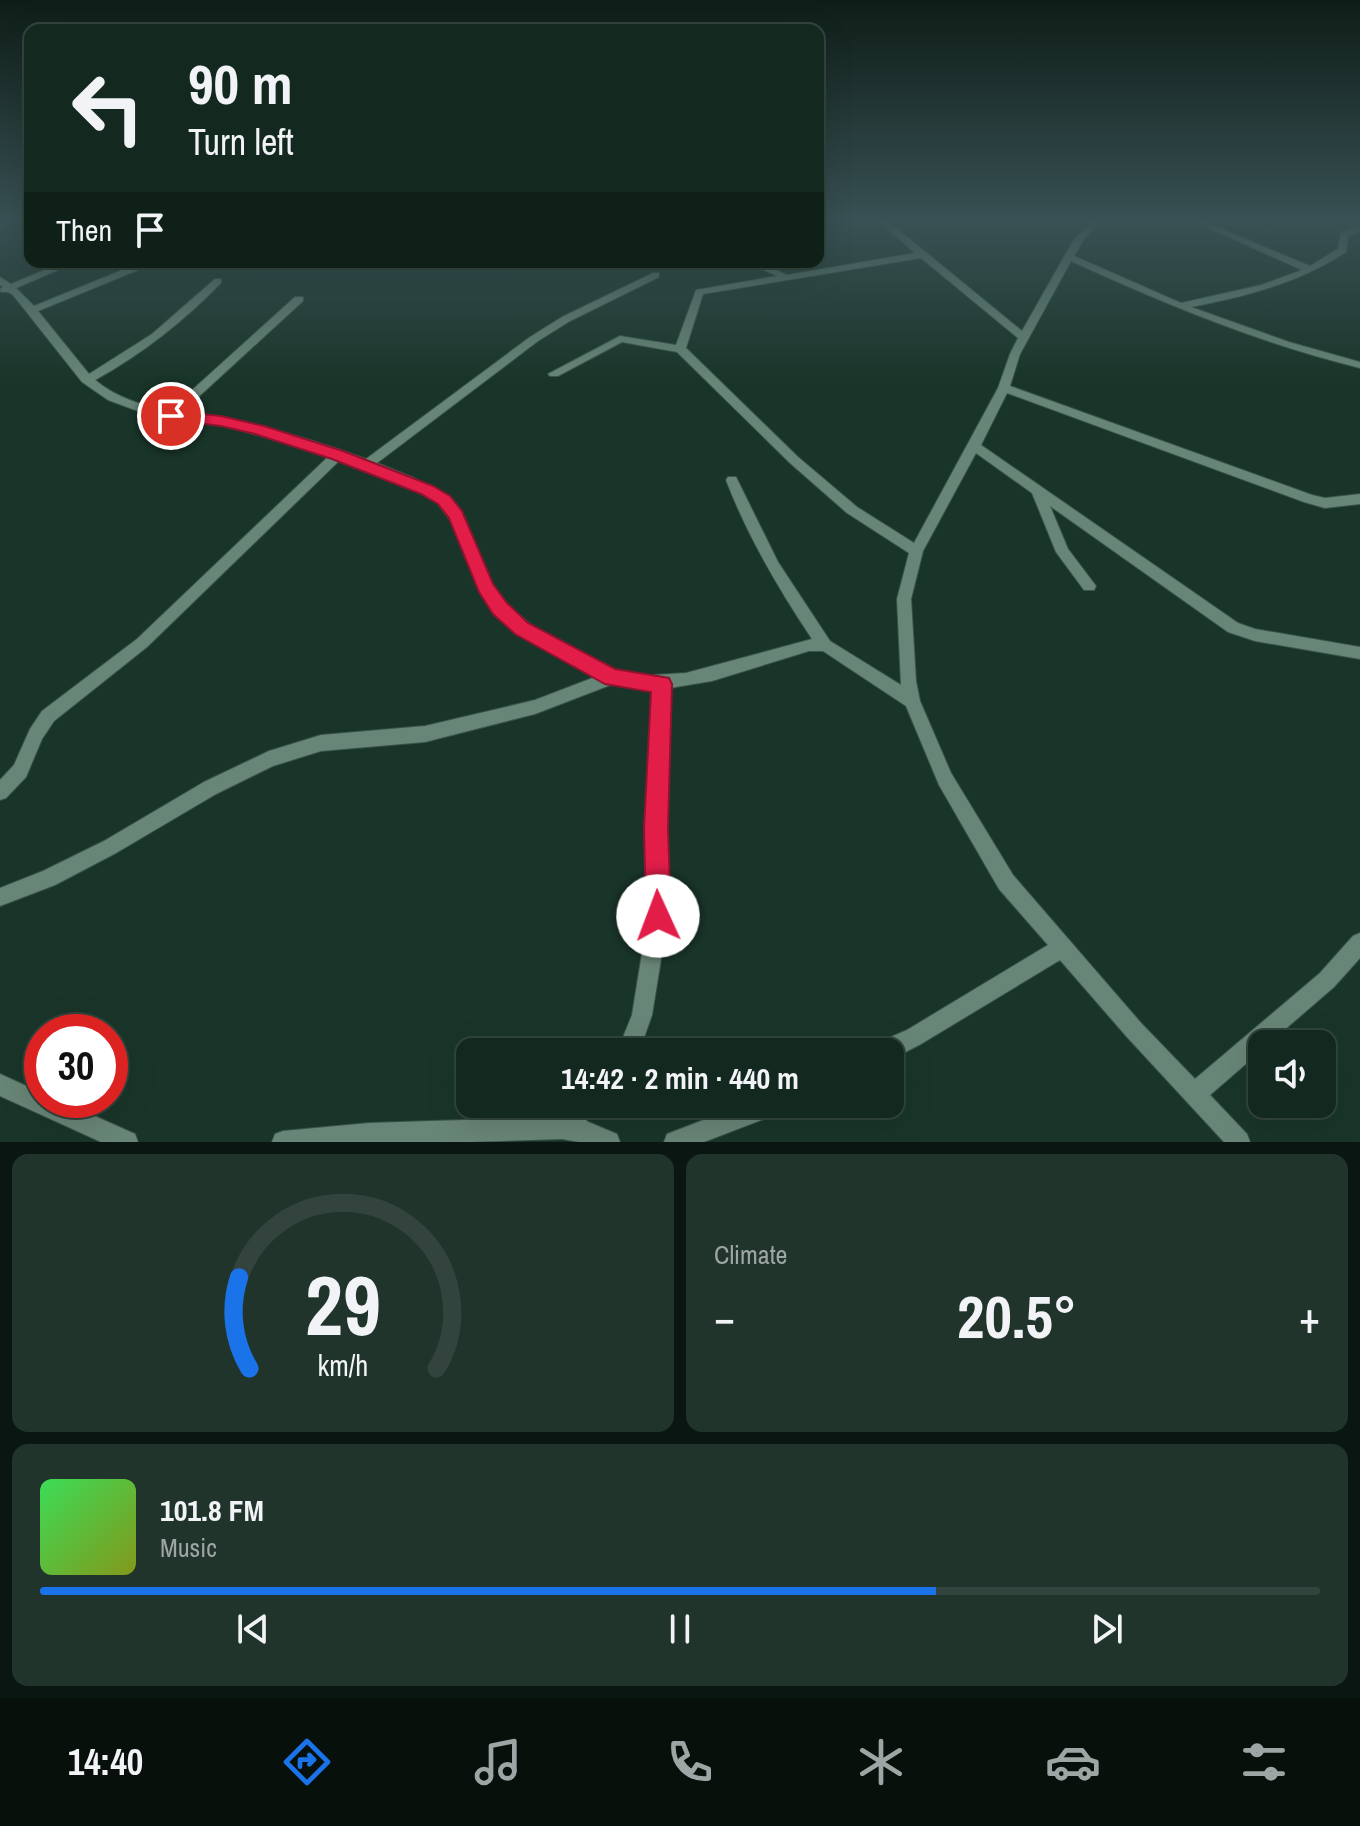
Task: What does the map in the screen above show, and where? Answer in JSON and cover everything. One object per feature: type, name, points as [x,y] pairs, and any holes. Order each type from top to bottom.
[{"type":"street","points":[[34,275],[4,286],[32,310],[86,380],[114,398],[171,416],[234,424],[337,455],[444,500],[456,515],[485,587],[500,609],[522,629],[612,678],[662,684],[809,645],[825,645]]},
{"type":"street","points":[[32,310],[117,275]]},
{"type":"street","points":[[366,465],[534,339],[566,319],[655,275]]},
{"type":"street","points":[[680,349],[699,292],[790,275]]},
{"type":"street","points":[[948,275],[1023,337]]},
{"type":"street","points":[[1058,275],[1023,337],[1004,388],[916,551],[904,599],[908,681],[912,701],[945,779],[1006,882],[1061,948],[1239,1142]]},
{"type":"street","points":[[1110,275],[1178,306],[1301,351],[1360,365]]},
{"type":"street","points":[[1178,306],[1218,299],[1294,275]]},
{"type":"street","points":[[86,380],[116,364],[186,315],[218,281]]},
{"type":"street","points":[[171,416],[299,299]]},
{"type":"street","points":[[554,374],[620,339],[680,349],[852,510],[916,551]]},
{"type":"street","points":[[1004,388],[1309,499],[1325,503],[1360,499]]},
{"type":"street","points":[[973,445],[1233,628],[1255,635],[1360,653]]},
{"type":"street","points":[[0,792],[20,771],[36,734],[48,716],[142,643],[337,455]]},
{"type":"street","points":[[732,480],[752,532],[775,573],[825,645],[912,701]]},
{"type":"street","points":[[1037,489],[1059,550],[1070,567],[1089,586]]},
{"type":"street","points":[[0,897],[48,878],[110,847],[210,788],[269,759],[321,743],[439,730],[535,707],[612,678]]},
{"type":"street","points":[[633,1038],[642,1015],[658,916],[656,828],[662,684]]},
{"type":"street","points":[[1193,1095],[1327,980],[1360,943]]},
{"type":"street","points":[[904,1042],[1061,948]]},
{"type":"street","points":[[0,1085],[127,1142]]},
{"type":"street","points":[[562,1128],[573,1118]]},
{"type":"street","points":[[675,1142],[738,1118]]},
{"type":"street","points":[[283,1142],[369,1134],[562,1128],[586,1132],[609,1142]]},
{"type":"route","points":[[171,416],[221,421],[258,430],[337,455],[427,490],[444,500],[456,515],[485,587],[500,609],[522,629],[612,678],[662,684],[656,828],[658,916]]}]
